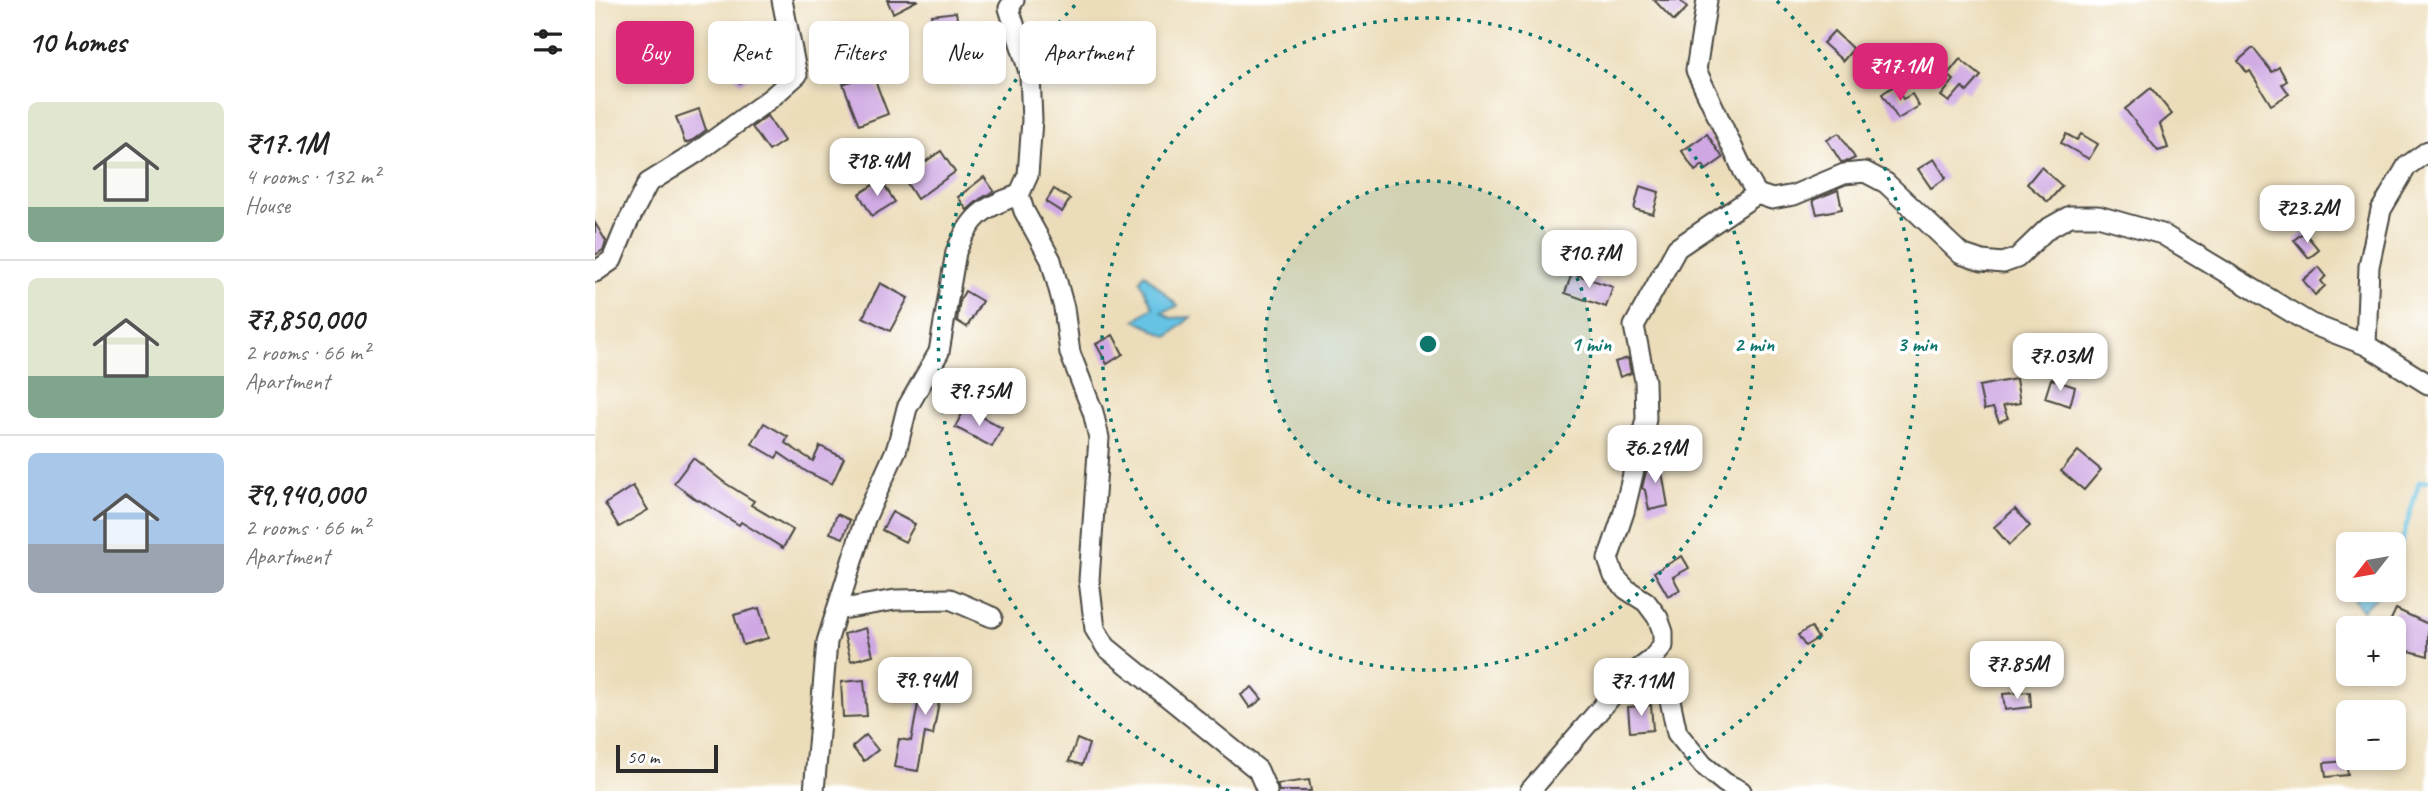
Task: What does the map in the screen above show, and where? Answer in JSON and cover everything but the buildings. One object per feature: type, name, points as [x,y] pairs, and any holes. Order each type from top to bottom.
[{"type":"street","points":[[595,272],[612,260],[648,183],[696,153],[771,98],[797,75],[782,0]]},
{"type":"street","points":[[1014,0],[1009,8],[1030,75],[1032,120],[1028,175],[1019,195],[1024,211],[1051,260],[1064,308],[1070,353],[1093,412],[1099,438],[1089,580],[1095,629],[1106,647],[1258,770],[1267,791]]},
{"type":"street","points":[[1707,0],[1696,70],[1756,194],[1772,200],[1794,195],[1844,174],[1865,172],[1886,183],[1961,254],[1982,261],[2003,263],[2017,258],[2047,229],[2070,216],[2098,216],[2162,234],[2311,324],[2366,345],[2428,384]]},
{"type":"street","points":[[2366,345],[2369,266],[2381,210],[2406,166],[2428,151]]},
{"type":"street","points":[[1530,791],[1627,678],[1651,660],[1663,646],[1663,632],[1658,618],[1646,602],[1626,589],[1614,576],[1608,559],[1624,512],[1646,419],[1645,381],[1634,326],[1677,248],[1756,194]]},
{"type":"street","points":[[814,791],[827,642],[865,519],[897,448],[907,408],[922,377],[939,352],[956,252],[962,236],[977,215],[995,203],[1019,195]]},
{"type":"street","points":[[837,610],[895,600],[950,598],[992,617]]},
{"type":"street","points":[[1651,660],[1667,686],[1677,733],[1703,765],[1725,783],[1741,791]]},
{"type":"water","points":[[1144,273],[1178,306],[1162,312],[1171,318],[1191,317],[1168,337],[1135,320],[1153,307],[1140,281]]},
{"type":"water","points":[[2355,602],[2371,602],[2362,610]]},
{"type":"waterway","points":[[2405,532],[2419,482],[2428,481]]}]
